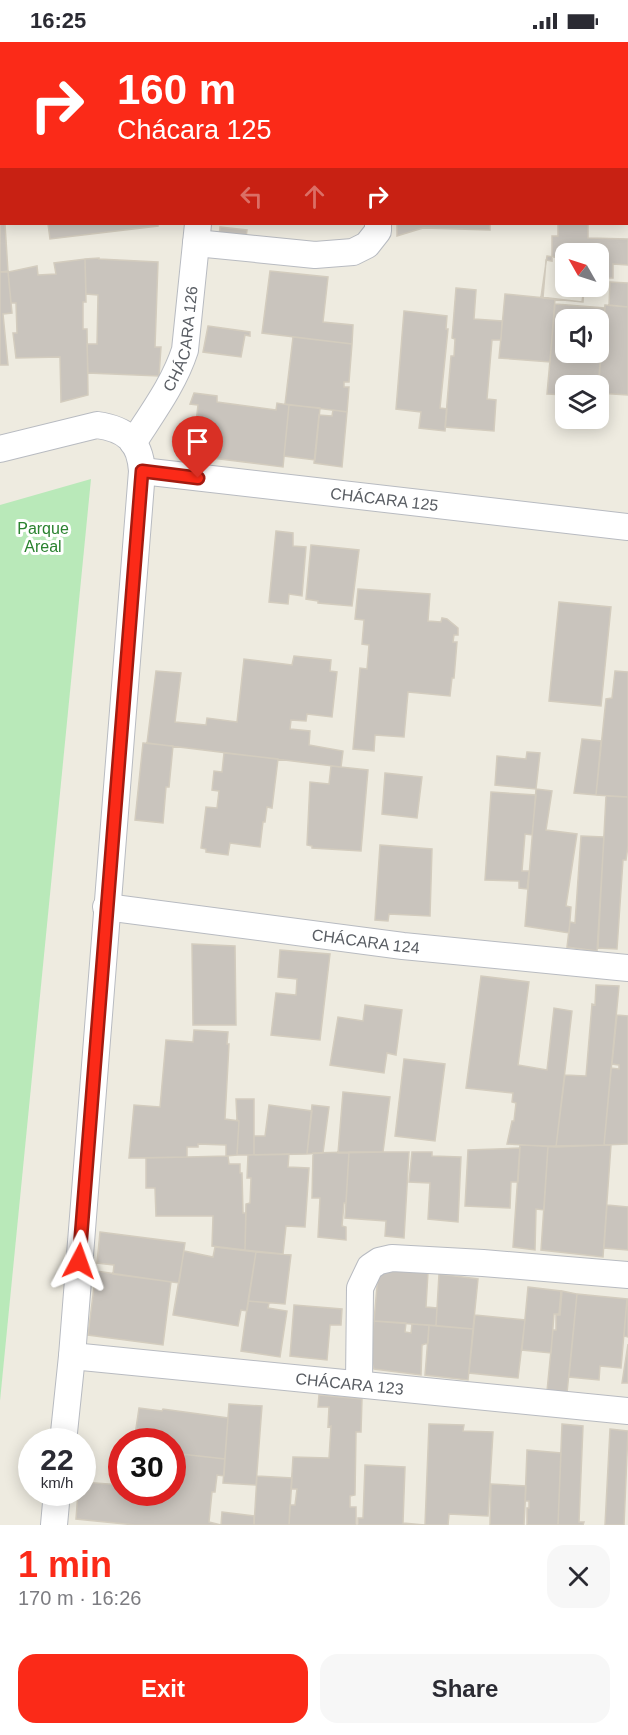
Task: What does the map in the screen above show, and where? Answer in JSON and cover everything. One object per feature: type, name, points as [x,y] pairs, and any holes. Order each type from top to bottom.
[{"type":"street","points":[[197,233],[315,255],[353,252],[367,245],[378,231],[378,225]]},
{"type":"street","name":"CHÁCARA 126","points":[[133,443],[172,382],[185,350],[197,233]]},
{"type":"street","points":[[0,449],[97,425],[111,427],[124,433],[133,443],[141,456],[142,471],[64,1428]]},
{"type":"street","name":"CHÁCARA 125","points":[[142,471],[628,527]]},
{"type":"street","name":"CHÁCARA 124","points":[[106,908],[403,946],[628,968]]},
{"type":"street","points":[[359,1383],[360,1288],[370,1267],[379,1261],[392,1258],[483,1263],[628,1275]]},
{"type":"street","name":"CHÁCARA 123","points":[[72,1356],[628,1411]]},
{"type":"street","points":[[54,1525],[56,1506]]},
{"type":"green space","name":"Parque Areal","points":[[91,479],[0,1401],[0,505]]},
{"type":"building","points":[[0,225],[5,225],[8,272],[0,272]]},
{"type":"building","points":[[48,225],[158,225],[158,226],[50,239]]},
{"type":"building","points":[[397,225],[490,225],[490,230],[423,228],[397,236]]},
{"type":"building","points":[[558,225],[588,225],[588,238],[628,239],[628,265],[613,264],[613,278],[609,278],[609,243],[555,243],[555,297],[583,297],[583,302],[543,298],[546,260],[552,261],[552,236],[558,236]]},
{"type":"building","points":[[220,227],[247,230],[243,260],[217,256]]},
{"type":"building","points":[[547,256],[555,257],[555,297],[583,297],[582,302],[541,297]]},
{"type":"building","points":[[85,259],[158,262],[155,347],[161,347],[159,376],[88,373],[87,344],[97,344],[98,295],[86,294]]},
{"type":"building","points":[[85,259],[86,302],[83,302],[83,329],[87,329],[88,395],[61,402],[60,357],[16,358],[13,333],[17,333],[16,303],[11,303],[8,272],[37,266],[38,275],[56,274],[54,263]]},
{"type":"building","points":[[8,271],[12,313],[3,314],[8,365],[0,365],[0,272]]},
{"type":"building","points":[[270,271],[328,277],[323,322],[353,325],[352,344],[262,333]]},
{"type":"building","points":[[610,282],[628,283],[628,307],[609,305]]},
{"type":"building","points":[[456,288],[476,290],[474,319],[502,321],[501,340],[492,340],[487,399],[496,400],[494,431],[445,427],[451,356],[454,356],[455,339],[452,338]]},
{"type":"building","points":[[505,294],[555,299],[550,362],[499,358]]},
{"type":"building","points":[[555,304],[605,308],[555,309],[555,363],[600,363],[599,375],[555,375],[555,394],[547,394]]},
{"type":"building","points":[[605,305],[628,307],[628,395],[609,394],[609,375],[599,375],[600,363],[609,363],[609,309],[605,309]]},
{"type":"building","points":[[404,311],[447,316],[446,329],[448,329],[440,408],[447,409],[445,431],[419,428],[421,412],[396,409]]},
{"type":"building","points":[[208,326],[250,332],[250,336],[245,335],[241,357],[203,352]]},
{"type":"building","points":[[293,337],[352,344],[349,382],[344,382],[344,387],[349,387],[347,412],[285,404]]},
{"type":"building","points":[[194,393],[217,396],[217,402],[276,410],[277,403],[289,405],[283,467],[196,456],[198,440],[194,440],[198,405],[190,404]]},
{"type":"building","points":[[289,405],[320,408],[315,460],[284,456]]},
{"type":"building","points":[[333,410],[347,412],[342,467],[314,463],[319,415],[332,416]]},
{"type":"building","points":[[276,531],[293,533],[293,546],[306,547],[302,596],[289,594],[288,604],[269,602]]},
{"type":"building","points":[[311,545],[359,550],[352,606],[318,603],[318,601],[306,599]]},
{"type":"building","points":[[358,589],[430,594],[428,621],[441,622],[442,618],[447,619],[458,628],[458,635],[454,635],[453,642],[457,642],[450,696],[408,692],[404,737],[375,735],[374,751],[353,749],[360,668],[367,669],[369,645],[362,644],[364,620],[355,619]]},
{"type":"building","points":[[559,602],[611,607],[601,706],[549,701]]},
{"type":"building","points":[[294,656],[331,660],[330,671],[337,672],[332,717],[307,714],[306,721],[291,720],[290,729],[310,731],[309,745],[343,751],[341,767],[147,743],[156,671],[181,673],[175,722],[206,725],[207,718],[237,722],[244,659],[292,665]]},
{"type":"building","points":[[615,671],[628,672],[628,797],[596,795],[606,699],[612,698]]},
{"type":"building","points":[[582,739],[601,741],[596,795],[574,793]]},
{"type":"building","points":[[143,743],[173,746],[163,823],[135,820]]},
{"type":"building","points":[[527,752],[540,753],[536,789],[495,785],[497,756],[526,759]]},
{"type":"building","points":[[224,753],[278,759],[272,808],[267,807],[260,847],[230,843],[228,855],[206,852],[206,849],[201,848],[206,807],[217,808],[219,791],[212,790],[214,771],[222,772]]},
{"type":"building","points":[[331,766],[368,770],[361,851],[312,848],[307,845],[310,782],[329,784]]},
{"type":"building","points":[[385,773],[422,777],[417,818],[382,814]]},
{"type":"building","points":[[536,789],[552,791],[546,830],[577,834],[566,906],[571,907],[569,933],[525,926]]},
{"type":"building","points":[[491,792],[536,795],[532,835],[525,834],[522,871],[529,871],[527,889],[519,888],[519,881],[485,880]]},
{"type":"building","points":[[606,796],[628,797],[628,846],[626,860],[623,860],[617,949],[598,948]]},
{"type":"building","points":[[581,836],[604,837],[597,951],[567,947],[570,922],[575,923]]},
{"type":"building","points":[[380,845],[432,849],[430,916],[389,914],[388,921],[375,920]]},
{"type":"building","points":[[192,944],[235,946],[236,1025],[193,1025]]},
{"type":"building","points":[[280,950],[330,954],[320,1040],[271,1035],[276,993],[296,995],[297,979],[278,977]]},
{"type":"building","points":[[481,976],[529,982],[518,1065],[547,1070],[554,1008],[572,1011],[556,1147],[507,1144],[512,1121],[514,1121],[516,1103],[512,1102],[513,1093],[466,1088]]},
{"type":"building","points":[[596,985],[619,986],[604,1145],[556,1147],[565,1075],[586,1076],[592,1004],[595,1005]]},
{"type":"building","points":[[365,1005],[402,1010],[396,1055],[387,1053],[384,1073],[330,1065],[338,1017],[363,1021]]},
{"type":"building","points":[[617,1015],[628,1016],[628,1144],[604,1145],[611,1068],[619,1069],[619,1065],[612,1064]]},
{"type":"building","points":[[194,1030],[228,1032],[225,1119],[239,1121],[237,1155],[226,1156],[226,1145],[198,1144],[198,1147],[187,1147],[187,1157],[129,1158],[134,1105],[160,1107],[166,1040],[193,1042]]},
{"type":"building","points":[[404,1059],[445,1064],[435,1141],[395,1136]]},
{"type":"building","points":[[343,1092],[390,1097],[383,1152],[338,1153]]},
{"type":"building","points":[[236,1099],[254,1099],[254,1155],[237,1155],[239,1121],[237,1120]]},
{"type":"building","points":[[269,1105],[312,1111],[307,1154],[254,1155],[254,1136],[265,1136]]},
{"type":"building","points":[[312,1105],[329,1107],[323,1153],[307,1154]]},
{"type":"building","points":[[520,1145],[548,1146],[544,1210],[536,1209],[535,1250],[513,1247]]},
{"type":"building","points":[[611,1145],[603,1257],[541,1250],[548,1146]]},
{"type":"building","points":[[520,1148],[518,1182],[511,1182],[510,1208],[465,1206],[468,1150]]},
{"type":"building","points":[[349,1152],[346,1203],[344,1203],[342,1226],[346,1227],[346,1240],[318,1237],[320,1198],[312,1198],[313,1153]]},
{"type":"building","points":[[349,1152],[409,1152],[404,1238],[385,1236],[386,1221],[345,1218]]},
{"type":"building","points":[[412,1152],[432,1152],[432,1156],[461,1157],[458,1222],[428,1219],[430,1183],[409,1182]]},
{"type":"building","points":[[289,1154],[288,1167],[309,1168],[305,1227],[286,1226],[283,1254],[245,1250],[246,1204],[250,1203],[251,1178],[247,1178],[248,1155]]},
{"type":"building","points":[[228,1156],[229,1164],[240,1164],[240,1173],[242,1173],[243,1213],[246,1213],[245,1250],[212,1246],[213,1216],[156,1216],[155,1188],[146,1188],[146,1158]]},
{"type":"building","points":[[607,1205],[628,1207],[628,1250],[604,1248]]},
{"type":"building","points":[[100,1232],[185,1243],[179,1283],[113,1274],[114,1265],[97,1263]]},
{"type":"building","points":[[215,1247],[256,1252],[247,1311],[241,1310],[238,1326],[173,1315],[184,1251],[213,1257]]},
{"type":"building","points":[[256,1252],[291,1255],[285,1304],[248,1301]]},
{"type":"building","points":[[395,1268],[428,1272],[426,1307],[437,1308],[436,1326],[374,1321],[378,1275]]},
{"type":"building","points":[[96,1271],[171,1282],[163,1345],[88,1335]]},
{"type":"building","points":[[439,1274],[478,1279],[473,1329],[436,1326]]},
{"type":"building","points":[[528,1287],[561,1291],[559,1314],[554,1314],[551,1353],[522,1350]]},
{"type":"building","points":[[562,1291],[577,1294],[567,1393],[547,1391],[553,1330],[556,1330],[556,1315],[560,1315]]},
{"type":"building","points":[[577,1294],[627,1299],[621,1368],[600,1366],[599,1380],[569,1377]]},
{"type":"building","points":[[628,1299],[628,1337],[624,1336]]},
{"type":"building","points":[[248,1301],[269,1303],[268,1308],[287,1311],[280,1357],[241,1351]]},
{"type":"building","points":[[294,1305],[342,1309],[341,1325],[330,1325],[327,1360],[290,1356]]},
{"type":"building","points":[[475,1315],[525,1320],[518,1378],[469,1373]]},
{"type":"building","points":[[374,1321],[406,1323],[405,1332],[411,1333],[412,1324],[429,1325],[428,1343],[422,1345],[421,1375],[374,1369],[371,1360]]},
{"type":"building","points":[[429,1325],[473,1329],[468,1380],[425,1375]]},
{"type":"building","points":[[628,1344],[628,1383],[622,1383]]},
{"type":"building","points":[[319,1395],[362,1399],[361,1432],[356,1432],[355,1495],[350,1496],[350,1507],[356,1507],[356,1525],[289,1525],[290,1505],[295,1505],[297,1489],[291,1489],[293,1457],[329,1458],[331,1426],[328,1427],[329,1407],[318,1407]]},
{"type":"building","points":[[229,1404],[262,1406],[256,1485],[223,1483]]},
{"type":"building","points":[[139,1408],[228,1418],[225,1459],[186,1455],[186,1428],[136,1428]]},
{"type":"building","points":[[429,1424],[464,1425],[463,1431],[493,1432],[488,1516],[449,1514],[448,1525],[425,1525]]},
{"type":"building","points":[[562,1424],[583,1426],[579,1522],[584,1522],[583,1525],[558,1525]]},
{"type":"building","points":[[610,1429],[628,1431],[624,1525],[605,1525]]},
{"type":"building","points":[[527,1450],[561,1453],[558,1525],[527,1525],[529,1501],[525,1501]]},
{"type":"building","points":[[186,1455],[225,1459],[224,1476],[217,1475],[215,1492],[212,1492],[209,1522],[221,1525],[135,1525],[76,1519],[77,1506],[96,1506],[96,1483],[108,1484],[108,1506],[186,1506]]},
{"type":"building","points":[[365,1465],[405,1467],[403,1523],[425,1525],[358,1525],[358,1518],[363,1518]]},
{"type":"building","points":[[257,1476],[292,1478],[289,1525],[254,1525]]},
{"type":"building","points":[[491,1484],[526,1486],[524,1525],[490,1525]]},
{"type":"building","points":[[222,1512],[254,1516],[254,1525],[221,1525]]},
{"type":"route","points":[[79,1261],[142,471],[198,478]]}]
